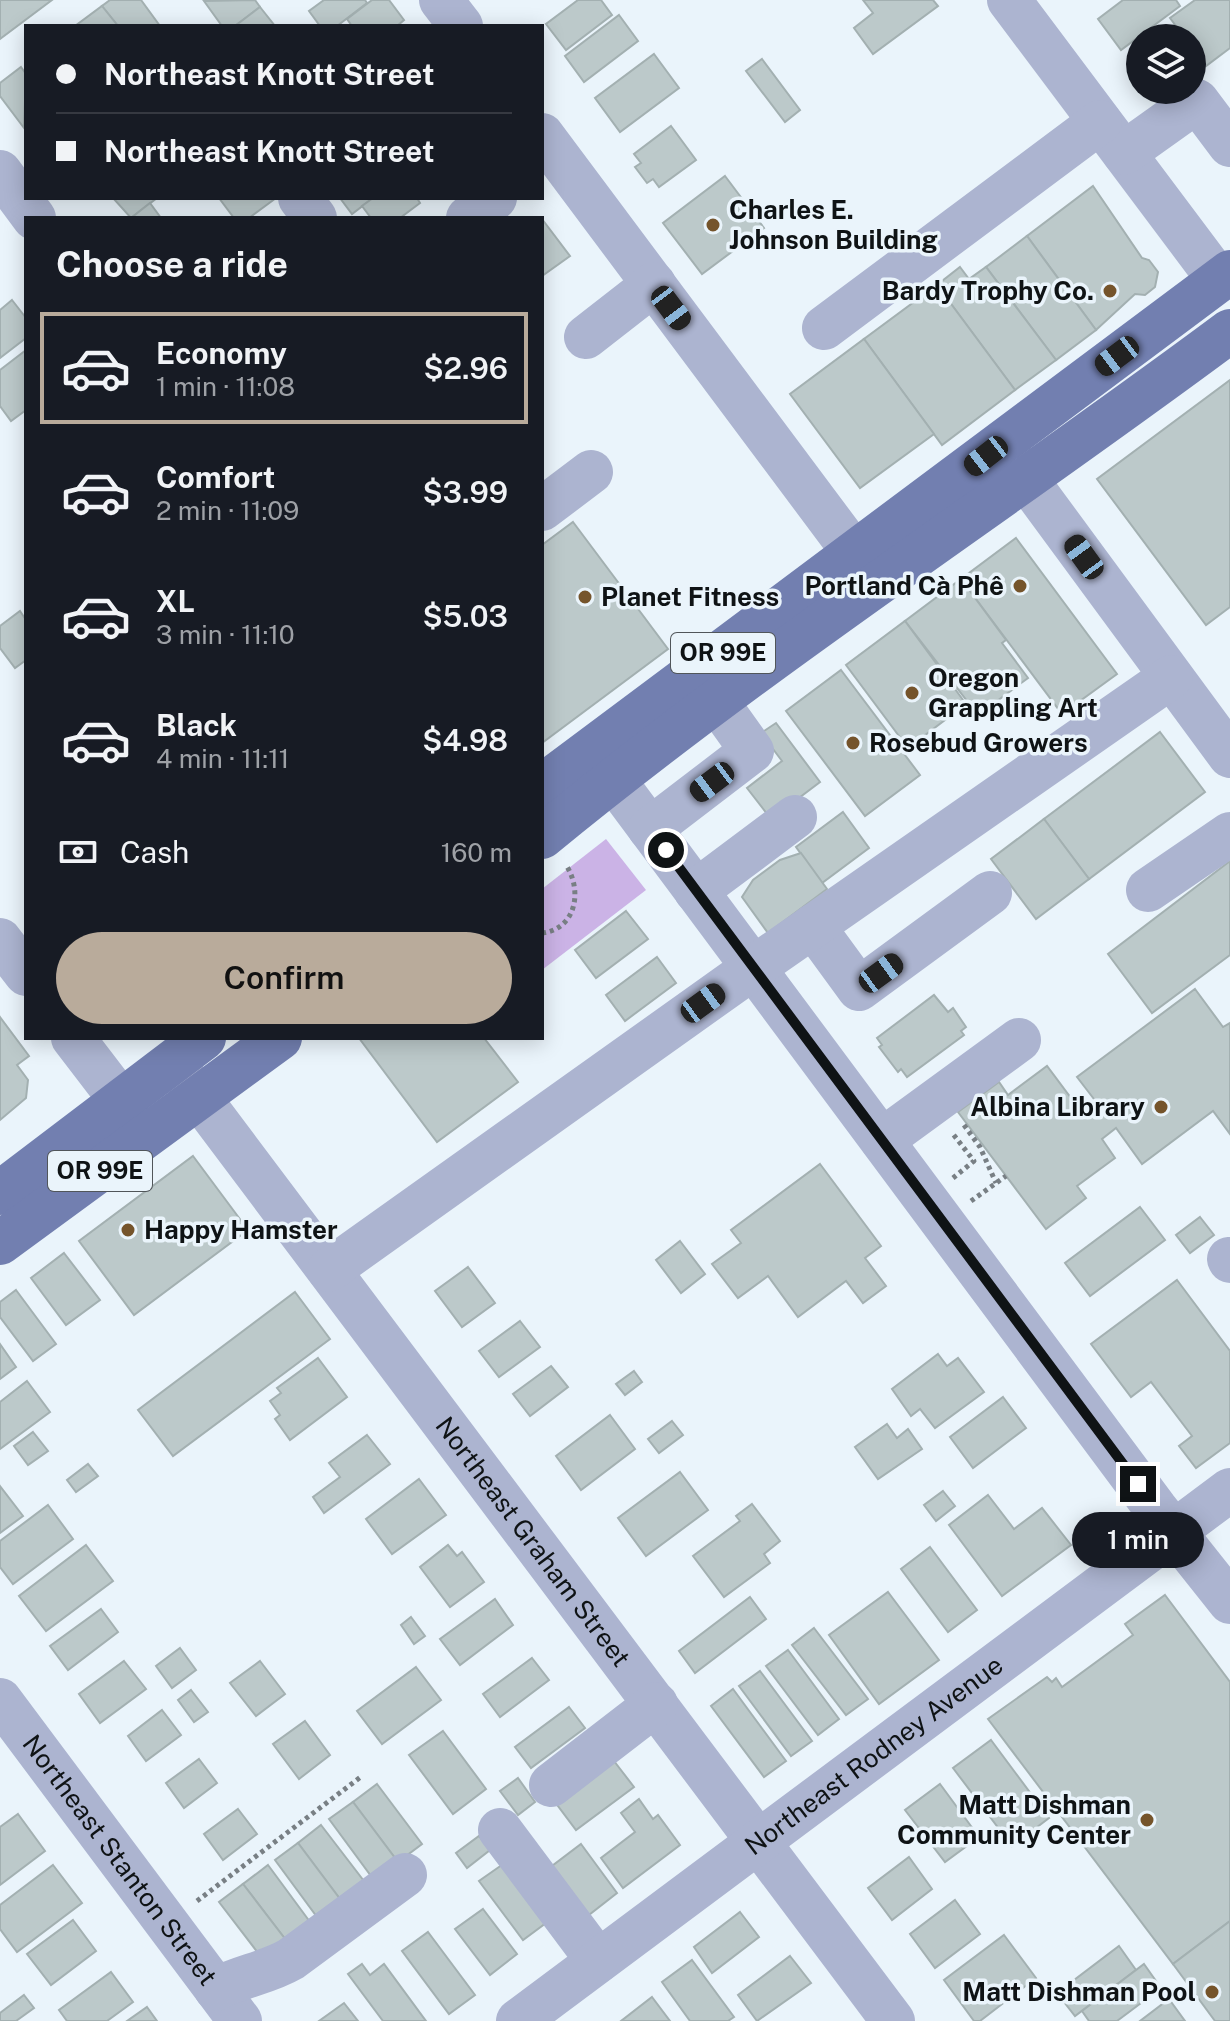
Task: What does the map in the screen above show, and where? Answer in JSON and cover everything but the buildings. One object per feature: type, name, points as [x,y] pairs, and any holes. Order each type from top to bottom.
[{"type":"main road","name":"OR 99E","points":[[544,785],[1224,276]]},
{"type":"main road","name":"OR 99E","points":[[553,849],[613,779],[876,584],[1028,480],[1230,331]]},
{"type":"main road","name":"OR 99E","points":[[0,1243],[277,1040]]},
{"type":"main road","name":"OR 99E","points":[[0,1193],[188,1050]]},
{"type":"street","points":[[441,0],[459,24]]},
{"type":"street","points":[[1009,0],[1112,138],[1224,276]]},
{"type":"street","points":[[824,328],[1112,138],[1197,101],[1230,145]]},
{"type":"street","points":[[546,150],[654,284],[855,554]]},
{"type":"street","points":[[471,216],[492,200]]},
{"type":"street","points":[[586,337],[654,284]]},
{"type":"street","points":[[1001,444],[1230,756]]},
{"type":"street","points":[[544,507],[591,472]]},
{"type":"street","points":[[329,1270],[753,968],[1171,677]]},
{"type":"street","points":[[650,829],[752,751],[717,702]]},
{"type":"street","points":[[613,779],[1173,1532],[1230,1602]]},
{"type":"street","points":[[696,891],[795,817]]},
{"type":"street","points":[[1148,890],[1230,834]]},
{"type":"street","points":[[813,926],[859,989],[990,893]]},
{"type":"street","points":[[0,940],[24,971]]},
{"type":"street","points":[[75,1040],[122,1102]]},
{"type":"street","points":[[882,1140],[1019,1040]]},
{"type":"street","name":"Northeast Graham Street","points":[[188,1050],[200,1098],[893,2021]]},
{"type":"street","name":"Northeast Rodney Avenue","points":[[518,2021],[1230,1490]]},
{"type":"street","name":"Northeast Stanton Street","points":[[0,1700],[228,2005]]},
{"type":"street","points":[[551,1785],[656,1704]]},
{"type":"street","points":[[500,1830],[598,1961]]},
{"type":"street","points":[[228,2005],[243,1975],[274,1968],[291,1959],[405,1875]]},
{"type":"path","points":[[544,933],[554,931],[573,912],[575,885],[553,849]]},
{"type":"path","points":[[963,1123],[980,1147],[996,1183]]},
{"type":"path","points":[[925,1198],[974,1161],[950,1131]]},
{"type":"path","points":[[972,1200],[1006,1176]]},
{"type":"path","points":[[167,1923],[362,1776]]},
{"type":"shaded area","points":[[606,839],[646,890],[544,968],[544,887]]},
{"type":"place","name":"Charles E. Johnson Building","points":[[713,225]]},
{"type":"place","name":"Bardy Trophy Co.","points":[[1110,291]]},
{"type":"place","name":"Portland Cà Phê","points":[[1020,586]]},
{"type":"place","name":"Planet Fitness","points":[[585,597]]},
{"type":"place","name":"Oregon Grappling Art","points":[[912,693]]},
{"type":"place","name":"Rosebud Growers","points":[[853,743]]},
{"type":"place","name":"Albina Library","points":[[1161,1107]]},
{"type":"place","name":"Happy Hamster","points":[[128,1230]]},
{"type":"place","name":"Matt Dishman Community Center","points":[[1147,1820]]},
{"type":"place","name":"Matt Dishman Pool","points":[[1212,1992]]},
{"type":"route","points":[[666,850],[1138,1484]]}]
